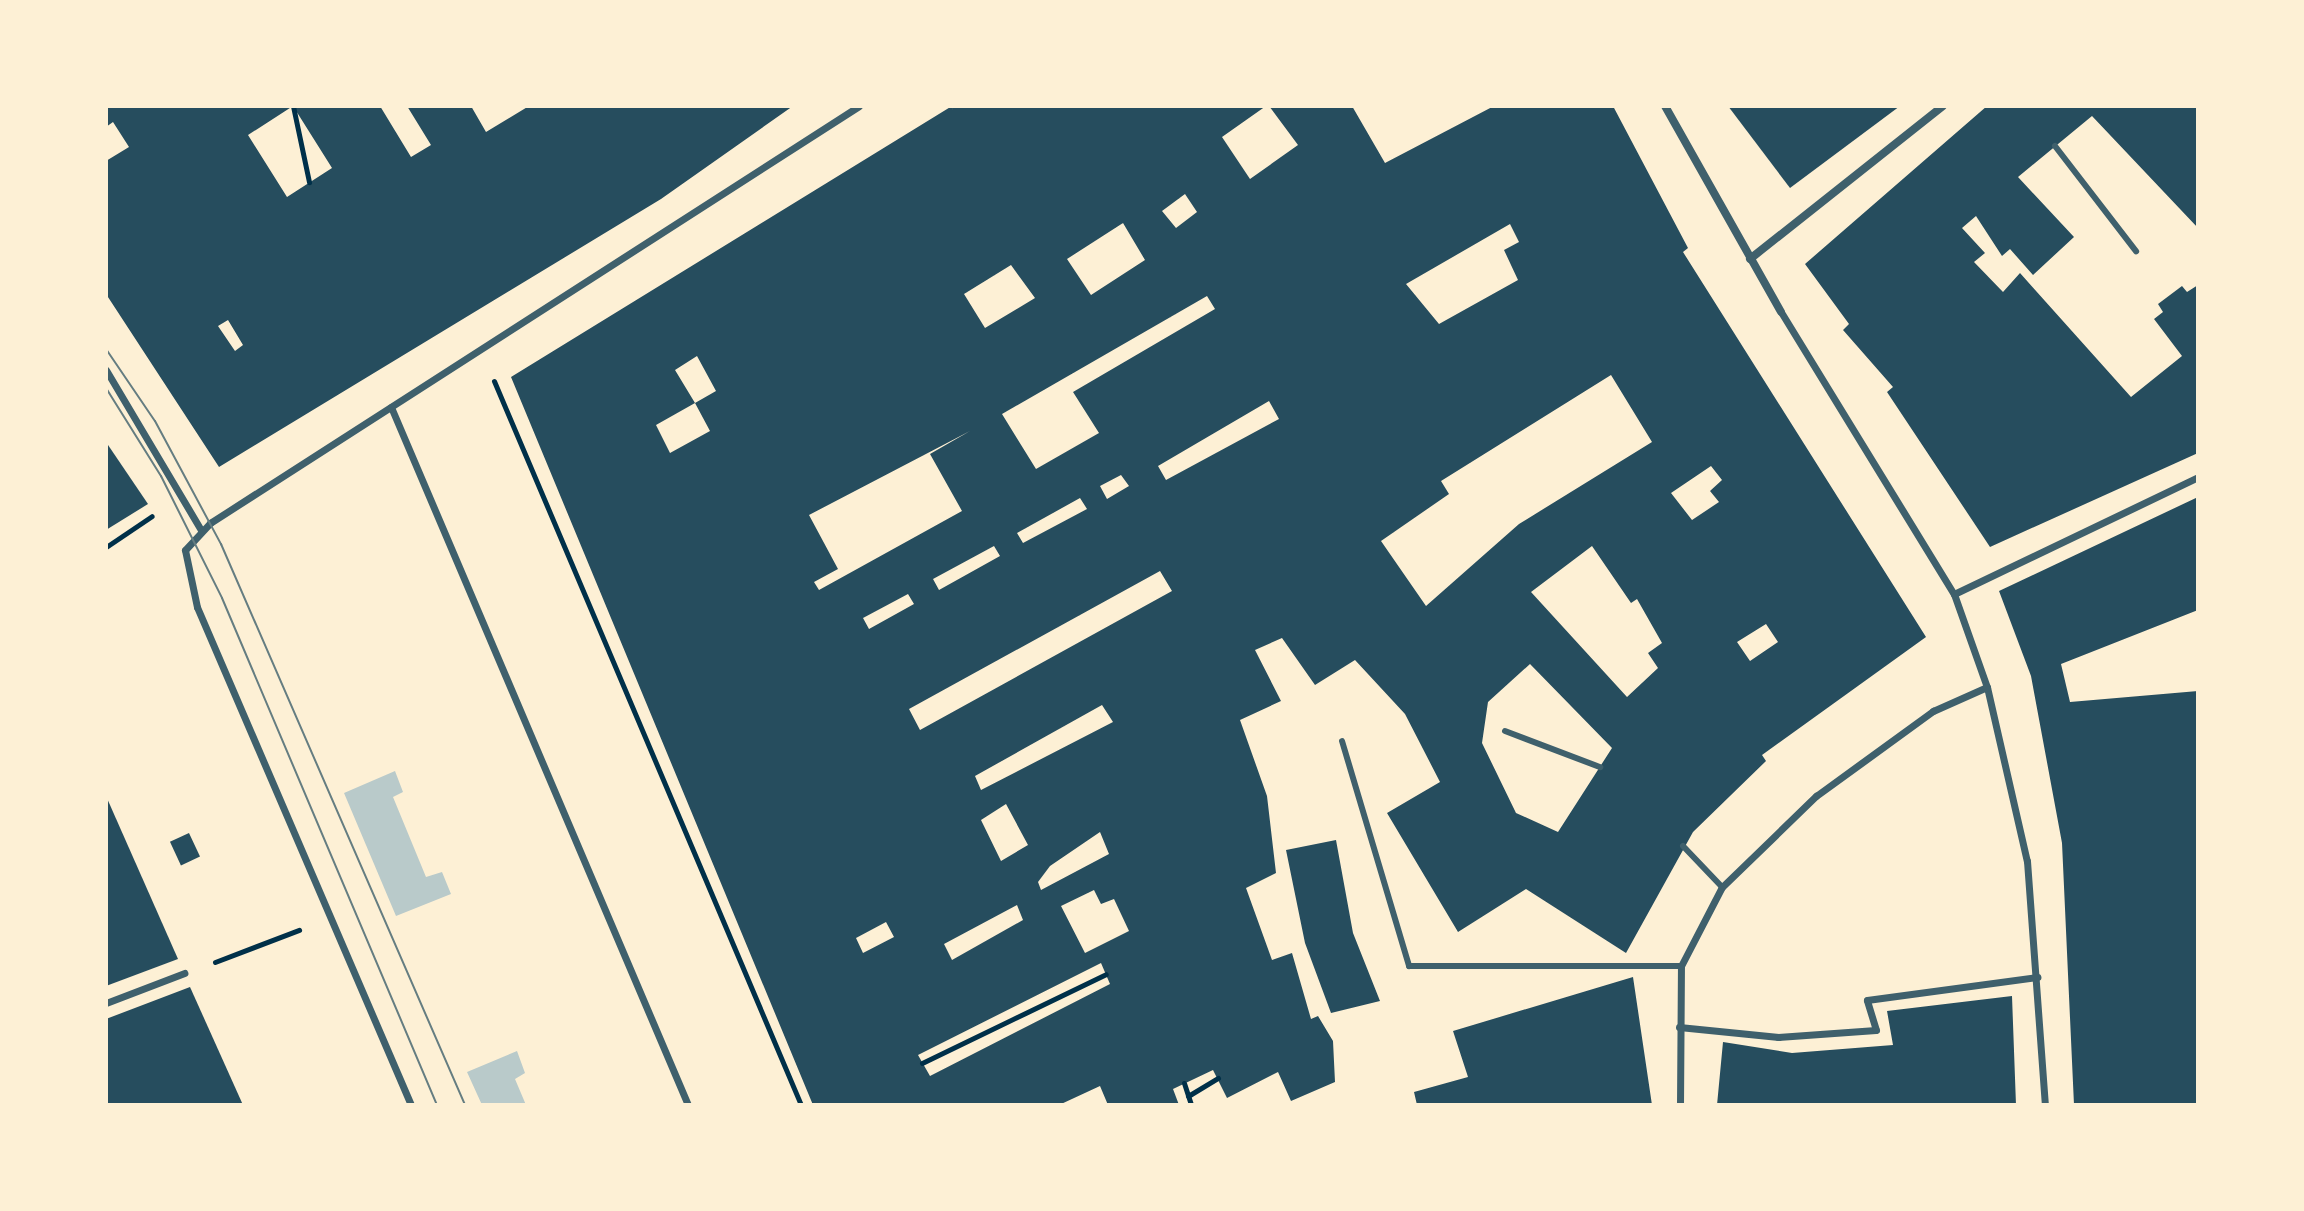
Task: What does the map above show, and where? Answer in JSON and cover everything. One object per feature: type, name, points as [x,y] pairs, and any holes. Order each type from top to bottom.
[{"type":"street","points":[[411,1105],[197,607],[185,550],[201,530],[859,106]]},
{"type":"street","points":[[1665,106],[1781,312],[1954,594],[1987,687],[2027,861],[2045,1105]]},
{"type":"street","points":[[1750,259],[1943,106]]},
{"type":"street","points":[[106,370],[201,530]]},
{"type":"street","points":[[391,407],[688,1105]]},
{"type":"street","points":[[1954,594],[2198,477]]},
{"type":"street","points":[[1680,1105],[1681,966],[1722,887],[1816,796],[1933,711],[1987,687]]},
{"type":"street","points":[[106,1003],[184,973]]},
{"type":"street","points":[[1679,1027],[1778,1037],[1876,1030],[1867,1000],[2037,977]]},
{"type":"lane","points":[[2055,146],[2136,251]]},
{"type":"lane","points":[[1505,731],[1600,767]]},
{"type":"lane","points":[[1342,741],[1409,966],[1681,966]]},
{"type":"lane","points":[[1683,846],[1722,887]]},
{"type":"path","points":[[293,106],[309,182]]},
{"type":"path","points":[[493,376],[801,1105]]},
{"type":"path","points":[[106,547],[159,510],[185,550]]},
{"type":"path","points":[[184,973],[330,918]]},
{"type":"path","points":[[922,1063],[1106,974]]},
{"type":"path","points":[[1188,1096],[1218,1078]]},
{"type":"path","points":[[1184,1083],[1191,1105]]},
{"type":"shaded area","points":[[395,771],[403,792],[393,797],[426,877],[442,872],[451,894],[396,916],[344,793]]},
{"type":"shaded area","points":[[517,1051],[525,1073],[515,1079],[526,1105],[482,1105],[467,1072]]},
{"type":"building","points":[[106,106],[293,106],[380,106],[411,157],[431,145],[407,106],[471,106],[486,132],[529,106],[793,106],[661,199],[219,467],[106,294],[106,161],[129,147],[113,122],[106,127]],"holes":[[[293,106],[332,168],[287,197],[248,135]],[[228,320],[243,345],[235,351],[218,326]]]},
{"type":"building","points":[[952,106],[1266,106],[1222,137],[1250,179],[1298,145],[1269,106],[1352,106],[1385,163],[1494,106],[1613,106],[1688,248],[1683,252],[1926,637],[1762,755],[1766,761],[1693,832],[1626,953],[1526,889],[1458,932],[1387,813],[1440,782],[1405,714],[1355,660],[1315,685],[1282,638],[1255,650],[1281,701],[1240,720],[1267,796],[1276,873],[1246,888],[1272,960],[1292,953],[1311,1019],[1318,1016],[1333,1041],[1335,1082],[1291,1101],[1278,1072],[1227,1098],[1213,1070],[1173,1089],[1179,1105],[1108,1105],[1100,1086],[1059,1105],[813,1105],[511,377]],"holes":[[[1185,194],[1197,212],[1176,228],[1162,211]],[[1123,223],[1145,260],[1091,295],[1067,259]],[[1510,224],[1519,242],[1504,250],[1518,280],[1439,324],[1406,284]],[[1011,265],[1035,298],[985,328],[964,294]],[[1207,296],[1215,309],[1073,392],[1099,433],[1036,469],[1002,414]],[[697,356],[716,391],[695,403],[675,370]],[[1611,375],[1652,442],[1519,524],[1426,606],[1381,541],[1449,494],[1441,481]],[[1269,401],[1279,419],[1166,480],[1158,466]],[[695,403],[710,431],[670,453],[656,425]],[[970,431],[930,454],[962,511],[819,590],[814,582],[838,569],[809,515]],[[1711,466],[1722,480],[1710,491],[1719,502],[1692,520],[1671,493]],[[1121,475],[1129,486],[1107,499],[1100,486]],[[1080,498],[1087,509],[1023,543],[1017,533]],[[994,546],[1000,556],[939,590],[933,579]],[[1592,546],[1631,603],[1637,599],[1662,643],[1648,653],[1658,668],[1627,697],[1531,592]],[[1160,571],[1172,591],[920,730],[909,709]],[[908,594],[914,604],[869,629],[863,618]],[[1766,624],[1778,642],[1750,661],[1737,642]],[[1530,664],[1612,748],[1558,832],[1516,813],[1482,743],[1488,702]],[[1102,705],[1113,722],[981,790],[975,776]],[[1006,804],[1028,845],[1001,861],[981,820]],[[1100,832],[1109,854],[1041,890],[1038,882],[1050,866]],[[1094,890],[1101,904],[1114,899],[1129,931],[1085,953],[1061,906]],[[1017,905],[1023,920],[952,960],[944,944]],[[886,922],[894,937],[863,953],[856,938]],[[1101,963],[1110,984],[930,1076],[918,1055]]]},
{"type":"building","points":[[1728,106],[1900,106],[1790,188]]},
{"type":"building","points":[[1987,106],[2198,106],[2198,228],[2092,116],[2018,177],[2074,237],[2033,275],[2010,249],[2002,256],[1976,216],[1962,228],[1985,253],[1974,262],[2003,292],[2020,273],[2131,397],[2182,356],[2154,319],[2163,312],[2158,304],[2182,286],[2187,292],[2198,285],[2198,453],[1990,547],[1887,392],[1893,387],[1843,330],[1849,324],[1805,264]]},
{"type":"building","points":[[106,442],[148,504],[106,530]]},
{"type":"building","points":[[2198,497],[2198,610],[2061,664],[2070,702],[2198,691],[2198,1105],[2074,1105],[2062,843],[2031,676],[1999,591]]},
{"type":"building","points":[[106,796],[178,959],[106,986]]},
{"type":"building","points":[[189,833],[200,857],[181,865],[170,842]]},
{"type":"building","points":[[1336,840],[1353,933],[1380,1001],[1331,1013],[1305,943],[1286,850]]},
{"type":"building","points":[[1633,977],[1652,1105],[1417,1105],[1414,1092],[1468,1077],[1453,1031]]},
{"type":"building","points":[[190,987],[243,1105],[106,1105],[106,1019]]},
{"type":"building","points":[[2012,996],[2016,1105],[1717,1105],[1723,1042],[1792,1053],[1893,1045],[1887,1011]]},
{"type":"tram line","points":[[106,349],[155,421],[221,544],[465,1105]]},
{"type":"tram line","points":[[106,388],[161,476],[222,598],[437,1105]]}]
